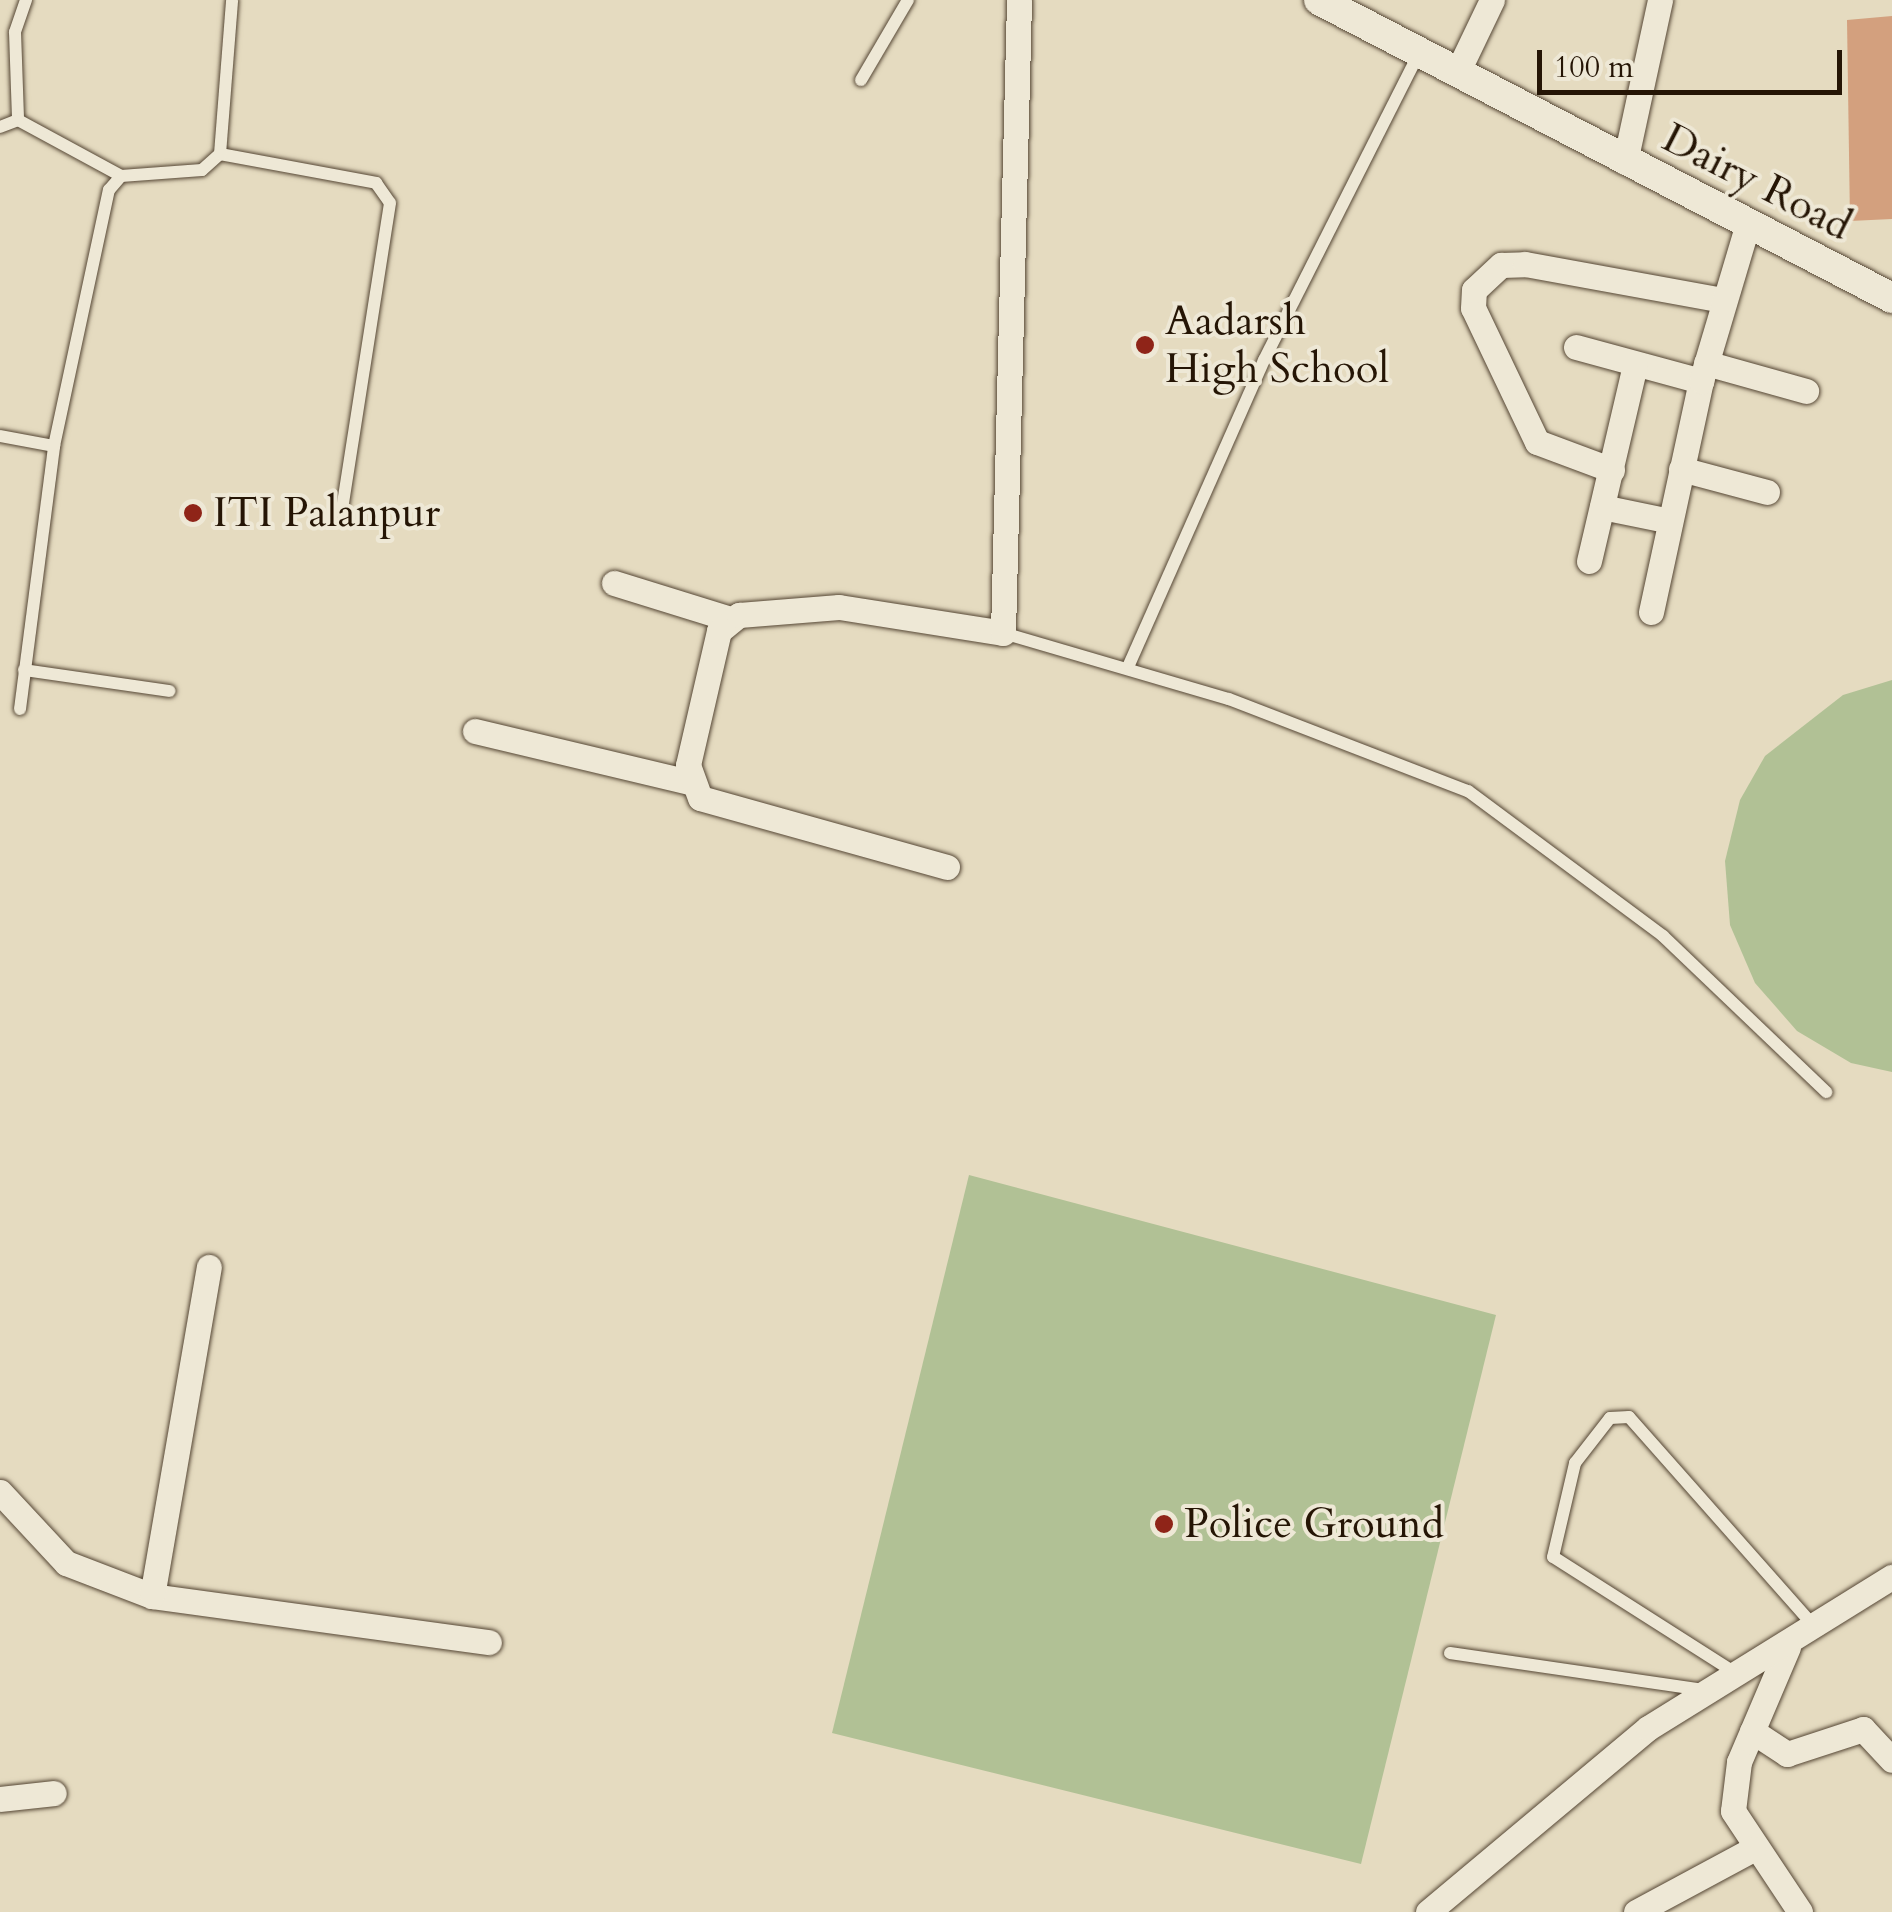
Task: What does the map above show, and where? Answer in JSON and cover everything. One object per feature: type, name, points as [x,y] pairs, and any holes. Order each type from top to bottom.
[{"type":"street","points":[[614,582],[730,619],[839,607],[1003,633],[1020,208],[1019,0]]},
{"type":"street","name":"Dairy Road","points":[[1320,0],[1747,227],[1892,298]]},
{"type":"street","points":[[1457,73],[1492,0]]},
{"type":"street","points":[[1625,162],[1660,0]]},
{"type":"street","points":[[1651,612],[1704,372],[1747,227]]},
{"type":"street","points":[[1612,470],[1537,442],[1473,308],[1474,290],[1501,264],[1526,264],[1723,300]]},
{"type":"street","points":[[1576,348],[1636,365],[1704,372],[1806,391]]},
{"type":"street","points":[[1588,561],[1636,365]]},
{"type":"street","points":[[1681,469],[1767,492]]},
{"type":"street","points":[[1602,507],[1670,522]]},
{"type":"street","points":[[689,782],[712,650],[730,619]]},
{"type":"street","points":[[475,731],[689,782],[700,798],[947,867]]},
{"type":"street","points":[[152,1596],[209,1268]]},
{"type":"street","points":[[0,1492],[66,1564],[152,1596],[489,1642]]},
{"type":"street","points":[[1428,1912],[1648,1728],[1788,1646],[1892,1577]]},
{"type":"street","points":[[1788,1646],[1752,1731],[1733,1811],[1753,1849],[1800,1912]]},
{"type":"street","points":[[1752,1731],[1787,1754],[1863,1730],[1892,1760]]},
{"type":"street","points":[[0,1799],[54,1792]]},
{"type":"street","points":[[1636,1912],[1753,1849]]},
{"type":"lane","points":[[18,120],[15,32],[26,0]]},
{"type":"lane","points":[[0,127],[18,120],[121,176],[202,170],[220,154],[232,0]]},
{"type":"lane","points":[[861,80],[908,0]]},
{"type":"lane","points":[[1128,667],[1264,360],[1419,52]]},
{"type":"lane","points":[[220,154],[376,183],[390,203],[342,511]]},
{"type":"lane","points":[[20,709],[54,446],[109,190],[121,176]]},
{"type":"lane","points":[[0,436],[54,446]]},
{"type":"lane","points":[[1003,633],[1128,667],[1468,790],[1662,936],[1826,1092]]},
{"type":"lane","points":[[24,670],[169,691]]},
{"type":"lane","points":[[1738,1676],[1552,1558],[1575,1463],[1610,1418],[1629,1417],[1817,1628]]},
{"type":"lane","points":[[1450,1653],[1712,1691]]},
{"type":"green space","points":[[1892,680],[1892,1072],[1851,1063],[1797,1031],[1755,983],[1730,925],[1725,861],[1740,800],[1765,756],[1843,695]]},
{"type":"green space","name":"Police Ground","points":[[969,1175],[1496,1315],[1361,1864],[832,1733]]},
{"type":"building","points":[[1892,16],[1892,219],[1850,221],[1847,20]]},
{"type":"place","name":"Aadarsh High School","points":[[1145,345]]},
{"type":"place","name":"ITI Palanpur","points":[[193,513]]},
{"type":"place","name":"Police Ground","points":[[1164,1524]]}]
